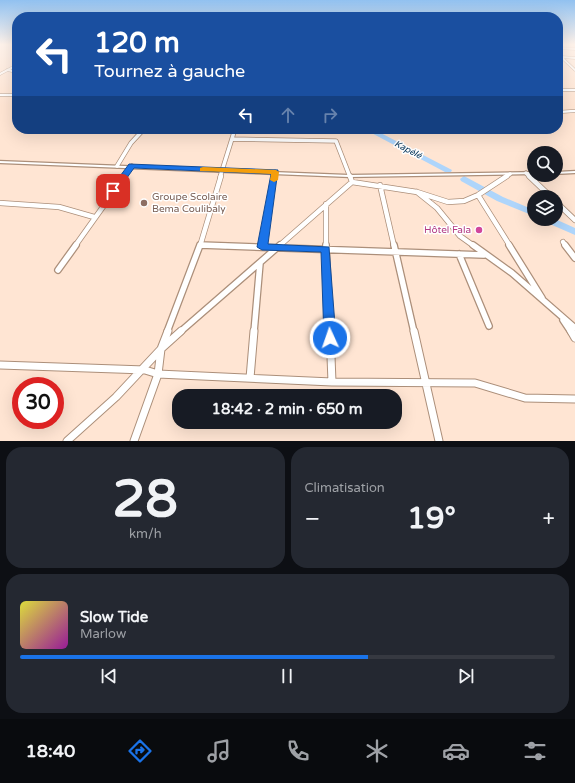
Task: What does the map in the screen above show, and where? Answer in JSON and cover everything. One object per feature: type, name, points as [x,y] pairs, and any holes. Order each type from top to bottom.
[{"type":"street","points":[[0,74],[12,68]]},
{"type":"street","points":[[7,70],[12,71]]},
{"type":"street","points":[[563,90],[575,90]]},
{"type":"street","points":[[0,94],[12,95]]},
{"type":"street","points":[[563,112],[575,111]]},
{"type":"street","points":[[117,166],[131,143],[139,134]]},
{"type":"street","points":[[134,441],[158,374],[161,349],[200,245],[234,134]]},
{"type":"street","points":[[232,139],[336,141],[340,145],[342,156],[352,182]]},
{"type":"street","points":[[0,162],[132,166],[349,176],[526,173],[544,190]]},
{"type":"street","points":[[58,270],[94,217],[132,166]]},
{"type":"street","points":[[262,247],[276,172]]},
{"type":"street","points":[[563,172],[575,172]]},
{"type":"street","points":[[67,441],[145,370],[161,349],[352,182],[380,185],[417,192],[448,202],[464,201],[478,195],[510,174]]},
{"type":"street","points":[[380,185],[439,441]]},
{"type":"street","points":[[417,192],[437,208],[460,236],[484,255],[512,273],[575,328]]},
{"type":"street","points":[[478,195],[545,303]]},
{"type":"street","points":[[0,203],[60,207],[94,217]]},
{"type":"street","points":[[326,204],[326,249],[332,382]]},
{"type":"street","points":[[563,209],[575,220]]},
{"type":"street","points":[[563,242],[575,258]]},
{"type":"street","points":[[200,245],[484,255]]},
{"type":"street","points":[[459,254],[489,326]]},
{"type":"street","points":[[250,378],[260,263]]},
{"type":"street","points":[[561,316],[575,338]]},
{"type":"street","points":[[0,365],[145,370],[158,374],[332,382],[475,383],[525,398],[575,399]]},
{"type":"waterway","name":"Kapélé","points":[[378,134],[448,170]]},
{"type":"waterway","name":"Kapélé","points":[[464,179],[500,199],[527,210]]},
{"type":"waterway","name":"Kapélé","points":[[562,226],[575,232]]},
{"type":"slow traffic","points":[[203,169],[276,172],[274,180]]},
{"type":"place","name":"Groupe Scolaire Bema Coulibaly","points":[[144,203]]},
{"type":"place","name":"Hôtel Fala","points":[[479,230]]},
{"type":"route","points":[[113,191],[132,166],[276,172],[262,247],[326,249],[330,338]]}]
